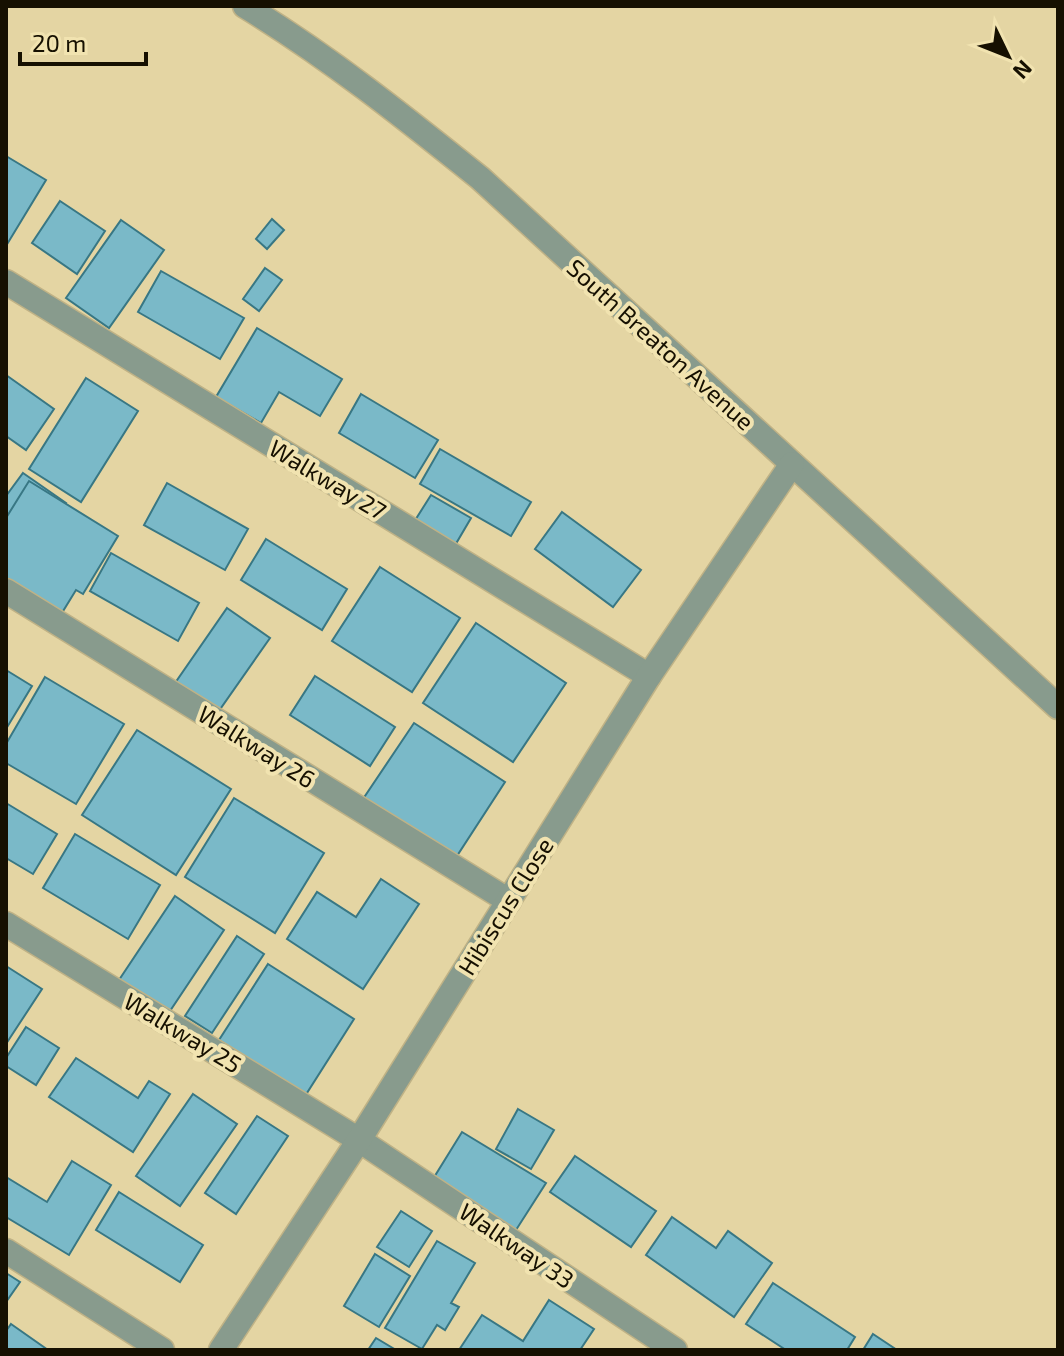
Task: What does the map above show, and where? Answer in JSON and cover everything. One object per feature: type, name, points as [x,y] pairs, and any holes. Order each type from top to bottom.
[{"type":"street","name":"South Breaton Avenue","points":[[245,6],[302,41],[372,92],[480,178],[1058,707]]},
{"type":"street","name":"Walkway 27","points":[[6,282],[649,676]]},
{"type":"street","name":"Hibiscus Close","points":[[221,1350],[359,1140],[649,676],[792,464]]},
{"type":"street","name":"Walkway 26","points":[[6,591],[509,901]]},
{"type":"street","name":"Walkway 25","points":[[6,924],[359,1140]]},
{"type":"street","name":"Walkway 33","points":[[359,1140],[675,1350]]},
{"type":"street","points":[[6,1251],[162,1350]]},
{"type":"building","points":[[6,156],[46,180],[6,246]]},
{"type":"building","points":[[60,201],[105,231],[77,274],[32,243]]},
{"type":"building","points":[[272,219],[284,230],[267,249],[256,239]]},
{"type":"building","points":[[121,220],[164,250],[109,328],[66,298]]},
{"type":"building","points":[[265,268],[282,280],[259,311],[243,299]]},
{"type":"building","points":[[161,271],[244,318],[220,359],[138,312]]},
{"type":"building","points":[[257,328],[342,379],[320,416],[279,392],[261,423],[216,397]]},
{"type":"building","points":[[6,375],[54,409],[26,450],[6,436]]},
{"type":"building","points":[[86,378],[138,411],[81,502],[29,469]]},
{"type":"building","points":[[361,394],[438,440],[415,478],[339,433]]},
{"type":"building","points":[[440,449],[531,502],[511,536],[420,484]]},
{"type":"building","points":[[23,473],[66,503],[10,585],[6,582],[6,496]]},
{"type":"building","points":[[29,481],[118,536],[83,594],[76,590],[60,616],[6,582],[6,518]]},
{"type":"building","points":[[167,483],[248,529],[225,570],[144,525]]},
{"type":"building","points":[[431,495],[471,518],[454,547],[414,522]]},
{"type":"building","points":[[562,512],[641,570],[613,607],[535,549]]},
{"type":"building","points":[[266,539],[347,589],[322,630],[241,580]]},
{"type":"building","points":[[111,553],[199,603],[178,641],[90,591]]},
{"type":"building","points":[[380,567],[460,618],[412,692],[332,641]]},
{"type":"building","points":[[227,608],[270,638],[216,715],[173,686]]},
{"type":"building","points":[[476,623],[566,683],[513,762],[423,703]]},
{"type":"building","points":[[6,670],[32,686],[6,729]]},
{"type":"building","points":[[315,676],[395,727],[370,766],[290,715]]},
{"type":"building","points":[[45,677],[124,724],[76,804],[6,763],[6,744]]},
{"type":"building","points":[[414,723],[505,782],[453,862],[361,802]]},
{"type":"building","points":[[137,730],[231,789],[176,875],[82,815]]},
{"type":"building","points":[[234,798],[324,853],[275,933],[185,877]]},
{"type":"building","points":[[6,803],[57,834],[33,874],[6,858]]},
{"type":"building","points":[[75,834],[160,885],[128,939],[43,888]]},
{"type":"building","points":[[381,879],[419,904],[363,989],[287,939],[317,892],[356,917]]},
{"type":"building","points":[[175,896],[224,930],[166,1017],[117,983]]},
{"type":"building","points":[[237,936],[264,954],[212,1033],[185,1016]]},
{"type":"building","points":[[268,964],[354,1019],[305,1096],[219,1040]]},
{"type":"building","points":[[6,966],[42,989],[6,1044]]},
{"type":"building","points":[[26,1027],[59,1048],[36,1085],[6,1066],[6,1058]]},
{"type":"building","points":[[76,1058],[138,1098],[149,1081],[170,1094],[133,1152],[49,1097]]},
{"type":"building","points":[[193,1094],[237,1124],[180,1206],[136,1176]]},
{"type":"building","points":[[518,1109],[554,1130],[531,1169],[496,1149]]},
{"type":"building","points":[[257,1116],[288,1136],[236,1214],[205,1193]]},
{"type":"building","points":[[462,1132],[546,1183],[516,1230],[433,1179]]},
{"type":"building","points":[[575,1156],[656,1211],[631,1247],[550,1192]]},
{"type":"building","points":[[72,1161],[111,1185],[69,1255],[6,1217],[6,1177],[47,1202]]},
{"type":"building","points":[[119,1192],[203,1245],[180,1282],[96,1230]]},
{"type":"building","points":[[401,1211],[432,1231],[409,1267],[377,1247]]},
{"type":"building","points":[[672,1217],[716,1248],[728,1231],[772,1263],[734,1317],[646,1255]]},
{"type":"building","points":[[437,1241],[475,1263],[451,1303],[459,1307],[445,1330],[437,1325],[422,1349],[385,1328]]},
{"type":"building","points":[[375,1254],[410,1276],[379,1327],[344,1306]]},
{"type":"building","points":[[6,1273],[20,1282],[6,1302]]},
{"type":"building","points":[[773,1283],[855,1337],[847,1350],[786,1350],[746,1324]]},
{"type":"building","points":[[549,1300],[594,1329],[580,1350],[459,1350],[482,1315],[523,1341]]},
{"type":"building","points":[[11,1324],[48,1350],[6,1350],[6,1331]]},
{"type":"building","points":[[873,1334],[897,1350],[863,1350]]},
{"type":"building","points":[[376,1338],[396,1350],[368,1350]]}]
